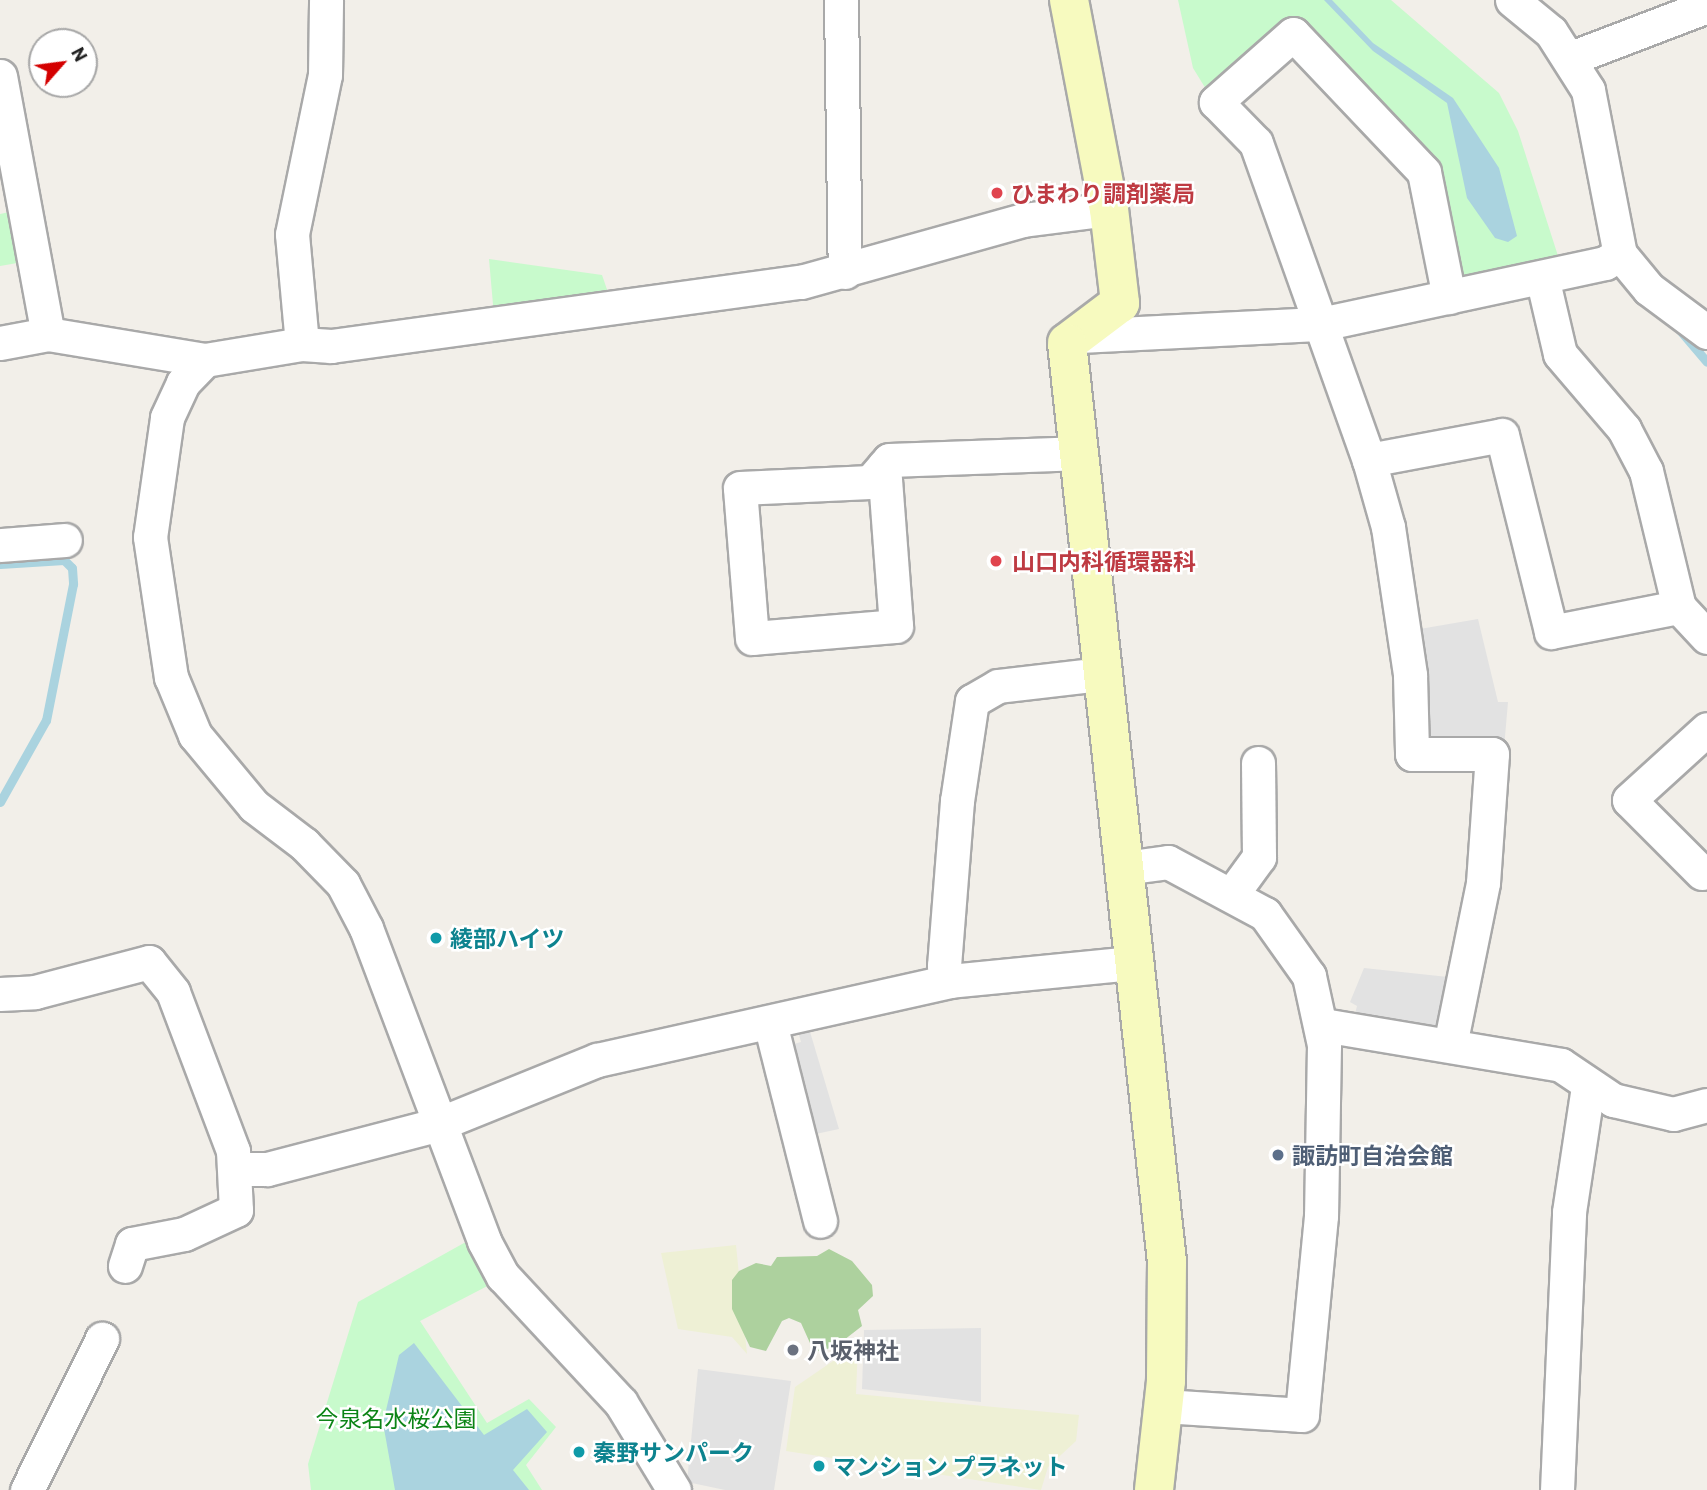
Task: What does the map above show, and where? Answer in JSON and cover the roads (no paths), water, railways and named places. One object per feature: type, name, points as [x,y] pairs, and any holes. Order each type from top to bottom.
[{"type":"street","points":[[302,344],[292,234],[325,75],[326,0]]},
{"type":"street","points":[[841,0],[845,272]]},
{"type":"street","points":[[1069,0],[1109,209],[1120,303],[1081,336],[1067,343],[1076,453],[1124,868],[1131,964],[1167,1262],[1164,1406],[1154,1490]]},
{"type":"street","points":[[1512,0],[1551,32],[1571,58],[1588,90],[1620,254],[1649,289],[1707,332]]},
{"type":"street","points":[[1571,58],[1707,6]]},
{"type":"street","points":[[1449,297],[1424,172],[1293,34],[1216,102],[1256,143],[1369,460],[1392,554],[1410,675],[1412,754],[1492,754],[1483,883],[1450,1045]]},
{"type":"street","points":[[0,76],[48,334]]},
{"type":"street","points":[[0,343],[48,334],[205,360],[302,344],[331,346],[845,272],[1023,220],[1109,209]]},
{"type":"street","points":[[1081,336],[1321,324],[1605,263],[1620,254]]},
{"type":"street","points":[[1542,277],[1560,354],[1624,429],[1646,471],[1679,607],[1707,637]]},
{"type":"street","points":[[205,360],[183,383],[167,418],[154,488],[150,537],[171,677],[195,735],[228,778],[343,884],[366,928],[436,1125],[503,1276],[621,1404],[674,1490]]},
{"type":"street","points":[[1369,460],[1502,435],[1551,632],[1679,607]]},
{"type":"street","points":[[884,466],[896,626],[752,638],[740,488],[870,482],[889,460],[1076,453]]},
{"type":"street","points":[[0,545],[65,540]]},
{"type":"street","points":[[948,981],[944,966],[957,801],[972,701],[998,685],[1100,674]]},
{"type":"street","points":[[1702,873],[1629,800],[1707,729]]},
{"type":"street","points":[[1232,894],[1259,857],[1258,763]]},
{"type":"street","points":[[1124,868],[1168,862],[1265,914],[1285,935],[1308,976],[1323,1025],[1321,1216],[1302,1415],[1164,1406]]},
{"type":"street","points":[[0,994],[34,992],[149,962],[173,992],[233,1150],[236,1210],[184,1234],[132,1244],[125,1266]]},
{"type":"street","points":[[235,1169],[267,1169],[436,1125],[597,1060],[948,981],[1131,964]]},
{"type":"street","points":[[770,1023],[820,1221]]},
{"type":"street","points":[[1323,1025],[1561,1065],[1588,1086],[1613,1100],[1673,1114],[1707,1105]]},
{"type":"street","points":[[1557,1490],[1569,1212],[1588,1086]]},
{"type":"street","points":[[27,1490],[102,1339]]},
{"type":"water","points":[[1324,0],[1332,0],[1373,43],[1453,98],[1499,168],[1517,236],[1508,242],[1495,238],[1467,198],[1447,103],[1373,51]]},
{"type":"water","points":[[414,1343],[484,1435],[527,1409],[547,1432],[513,1470],[529,1490],[395,1490],[383,1423],[399,1355]]},
{"type":"waterway","points":[[1679,329],[1707,362]]},
{"type":"waterway","points":[[0,564],[64,560],[72,568],[73,584],[46,720],[0,802]]},
{"type":"place","name":"ひまわり調剤薬局","points":[[997,193]]},
{"type":"place","name":"山口内科循環器科","points":[[996,561]]},
{"type":"place","name":"綾部ハイツ","points":[[436,938]]},
{"type":"place","name":"諏訪町自治会館","points":[[1278,1155]]},
{"type":"place","name":"八坂神社","points":[[793,1350]]},
{"type":"place","name":"秦野サンパーク","points":[[579,1452]]},
{"type":"place","name":"マンション プラネット","points":[[819,1466]]},
{"type":"park label","name":"今泉名水桜公園","points":[[396,1418]]}]
